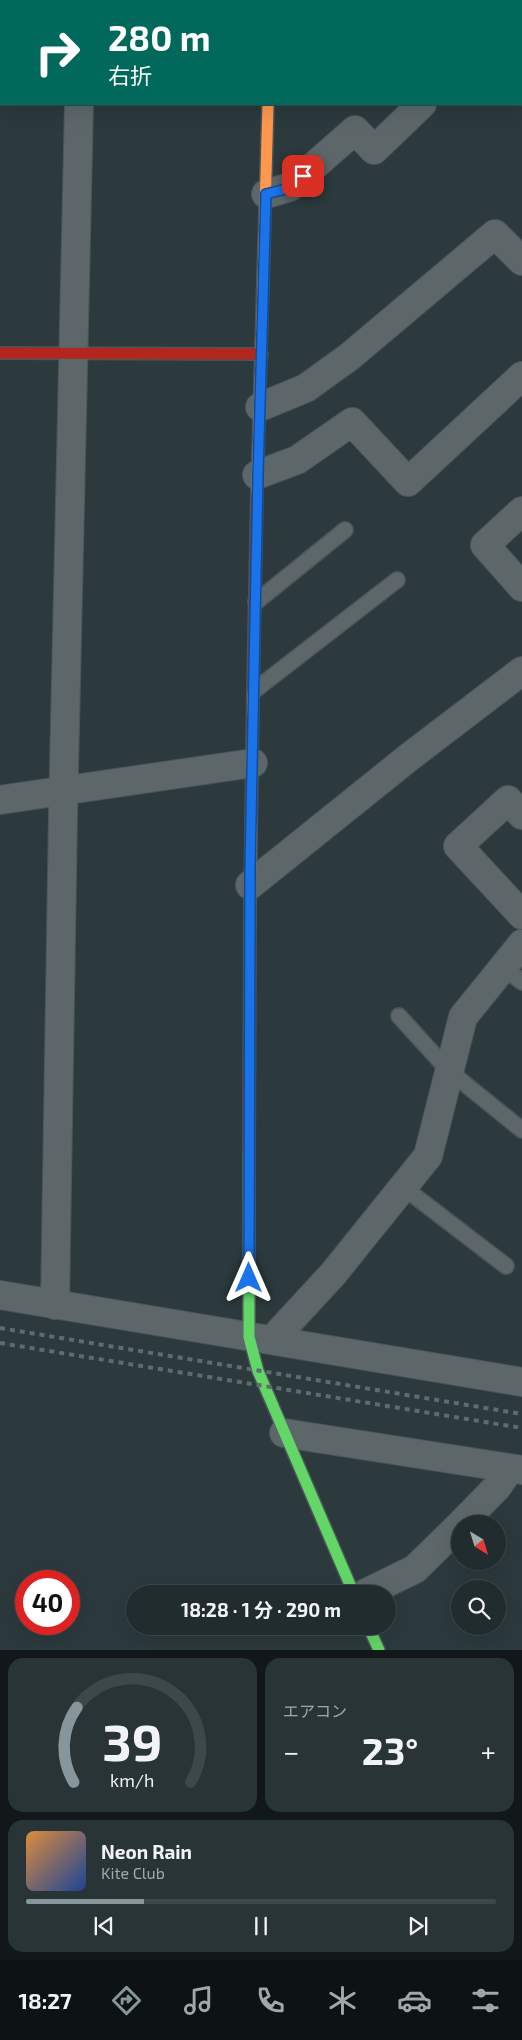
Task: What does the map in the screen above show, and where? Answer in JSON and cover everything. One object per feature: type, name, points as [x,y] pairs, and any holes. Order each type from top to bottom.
[{"type":"street","points":[[55,1304],[63,790],[78,105]]},
{"type":"street","points":[[268,105],[250,885],[261,1339],[258,1371],[350,1585]]},
{"type":"street","points":[[266,194],[290,188],[355,130],[374,150],[421,105]]},
{"type":"street","points":[[260,407],[306,388],[349,357],[495,234],[522,261]]},
{"type":"street","points":[[0,353],[262,354]]},
{"type":"street","points":[[258,475],[297,460],[352,422],[408,482],[522,376]]},
{"type":"street","points":[[522,511],[484,545],[522,587]]},
{"type":"street","points":[[250,885],[408,758],[522,670]]},
{"type":"street","points":[[0,800],[253,763]]},
{"type":"street","points":[[522,815],[508,800],[458,846],[522,915]]},
{"type":"street","points":[[261,1339],[333,1274],[428,1156],[463,1017],[513,974],[522,944]]},
{"type":"street","points":[[0,1295],[522,1382]]},
{"type":"street","points":[[284,1433],[516,1469]]},
{"type":"street","points":[[469,1515],[516,1469]]},
{"type":"street","points":[[382,1585],[415,1569],[451,1533]]},
{"type":"street","points":[[372,1635],[378,1650]]},
{"type":"lane","points":[[256,602],[346,530]]},
{"type":"lane","points":[[255,690],[397,580]]},
{"type":"lane","points":[[399,1016],[449,1071],[522,1130]]},
{"type":"lane","points":[[402,1188],[506,1266]]},
{"type":"railway","points":[[0,1328],[522,1414]]},
{"type":"railway","points":[[0,1343],[522,1428]]},
{"type":"traffic: fast","points":[[249,1154],[249,1337],[258,1371],[350,1585]]},
{"type":"traffic: fast","points":[[372,1635],[379,1650]]},
{"type":"traffic: slow","points":[[257,492],[268,105]]},
{"type":"traffic: slow","points":[[250,909],[253,692]]},
{"type":"traffic: jam","points":[[0,353],[262,354]]},
{"type":"traffic: jam","points":[[253,692],[257,492]]},
{"type":"traffic: jam","points":[[249,1154],[250,909]]},
{"type":"route","points":[[249,1278],[250,868],[266,194],[290,188],[303,176]]}]
